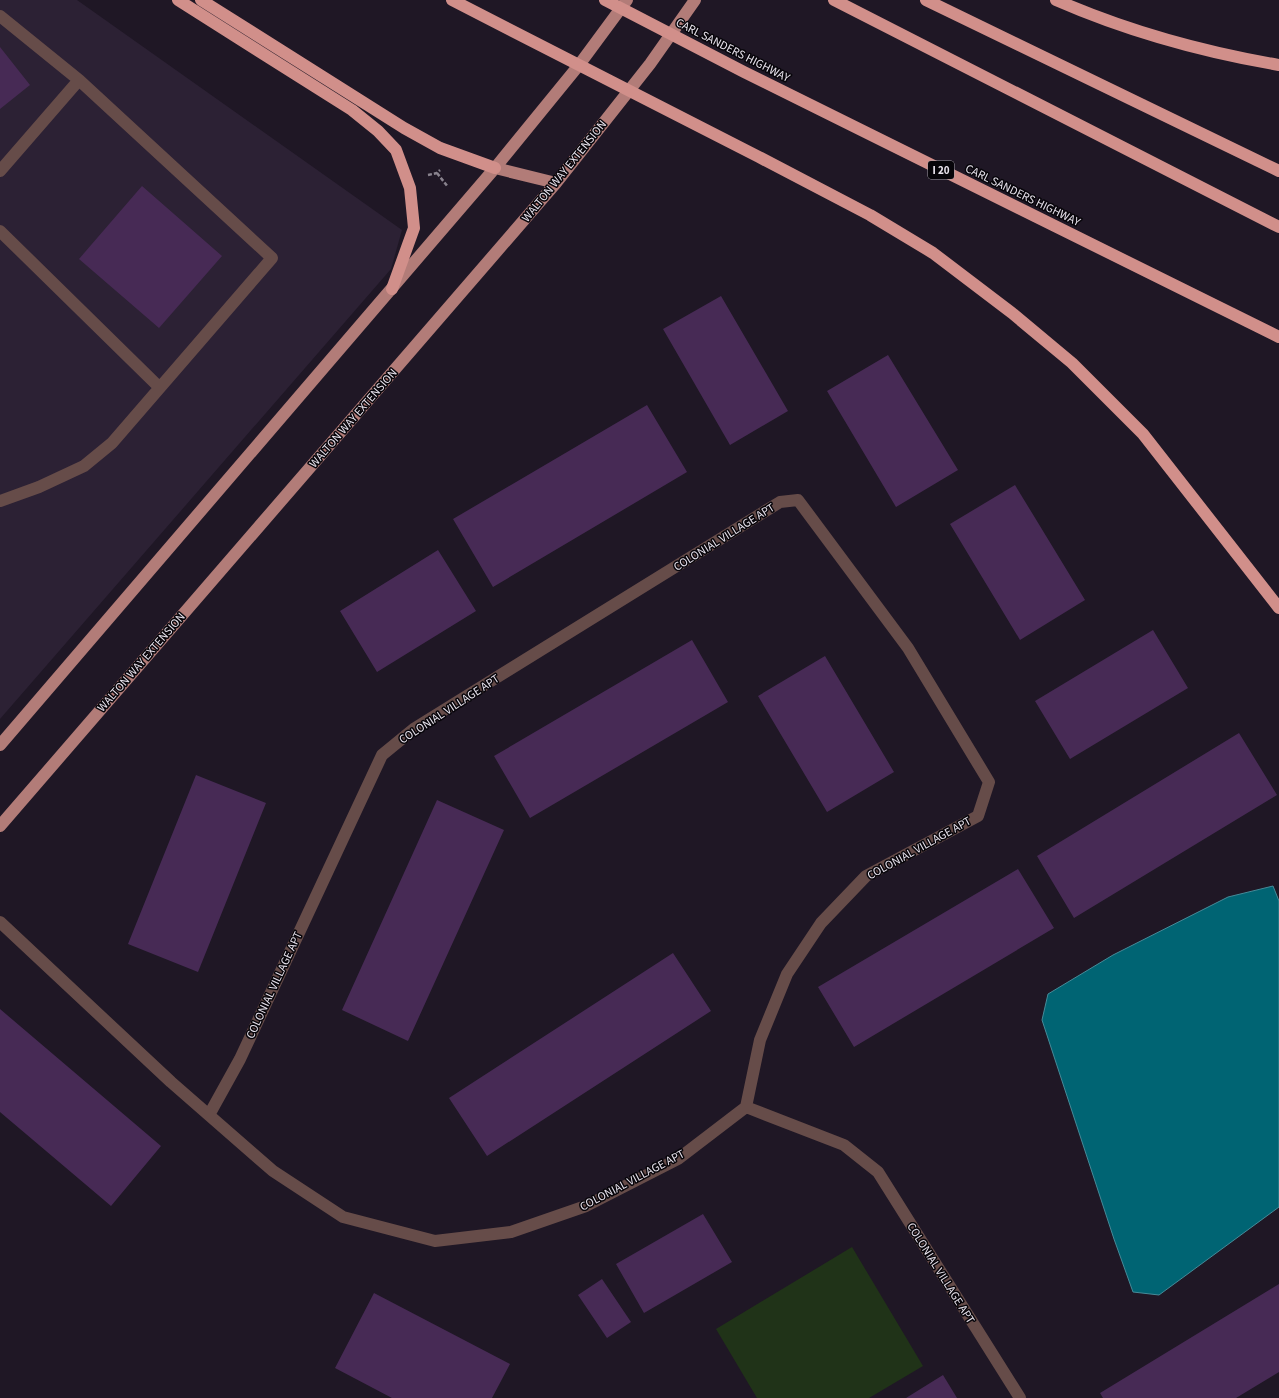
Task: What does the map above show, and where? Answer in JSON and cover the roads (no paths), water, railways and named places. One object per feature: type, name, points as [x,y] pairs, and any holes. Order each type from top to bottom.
[{"type":"highway","points":[[178,0],[352,110],[378,131],[396,150],[410,188],[414,228],[392,289]]},
{"type":"highway","points":[[202,0],[404,128],[440,148],[495,168]]},
{"type":"highway","points":[[452,0],[870,215],[933,254],[1012,313],[1072,362],[1143,434],[1279,608]]},
{"type":"highway","name":"CARL SANDERS HIGHWAY","points":[[605,0],[744,72],[1279,337]]},
{"type":"highway","points":[[834,0],[1279,227]]},
{"type":"highway","points":[[926,0],[1279,171]]},
{"type":"highway","points":[[1056,0],[1123,26],[1195,47],[1279,65]]},
{"type":"main road","points":[[0,745],[495,168],[579,65],[627,0]]},
{"type":"main road","name":"WALTON WAY EXTENSION","points":[[0,826],[556,183],[650,64],[695,0]]},
{"type":"main road","points":[[495,168],[556,183]]},
{"type":"lane","points":[[0,16],[79,80],[272,258],[112,443],[84,466],[39,487],[0,501]]},
{"type":"lane","points":[[0,171],[79,80]]},
{"type":"lane","points":[[0,231],[159,387]]},
{"type":"lane","name":"COLONIAL VILLAGE APT","points":[[0,922],[171,1082],[273,1171],[343,1217],[436,1241],[512,1232],[586,1206],[678,1159],[746,1107],[760,1040],[787,974],[821,923],[866,876],[978,816],[989,782],[908,648],[798,500],[780,502],[415,728],[382,755],[240,1059],[209,1115]]},
{"type":"lane","name":"COLONIAL VILLAGE APT","points":[[746,1107],[844,1145],[878,1172],[1020,1398]]},
{"type":"water","points":[[1273,886],[1279,901],[1279,1207],[1159,1295],[1133,1292],[1114,1239],[1042,1020],[1048,994],[1113,955],[1228,897]]}]
